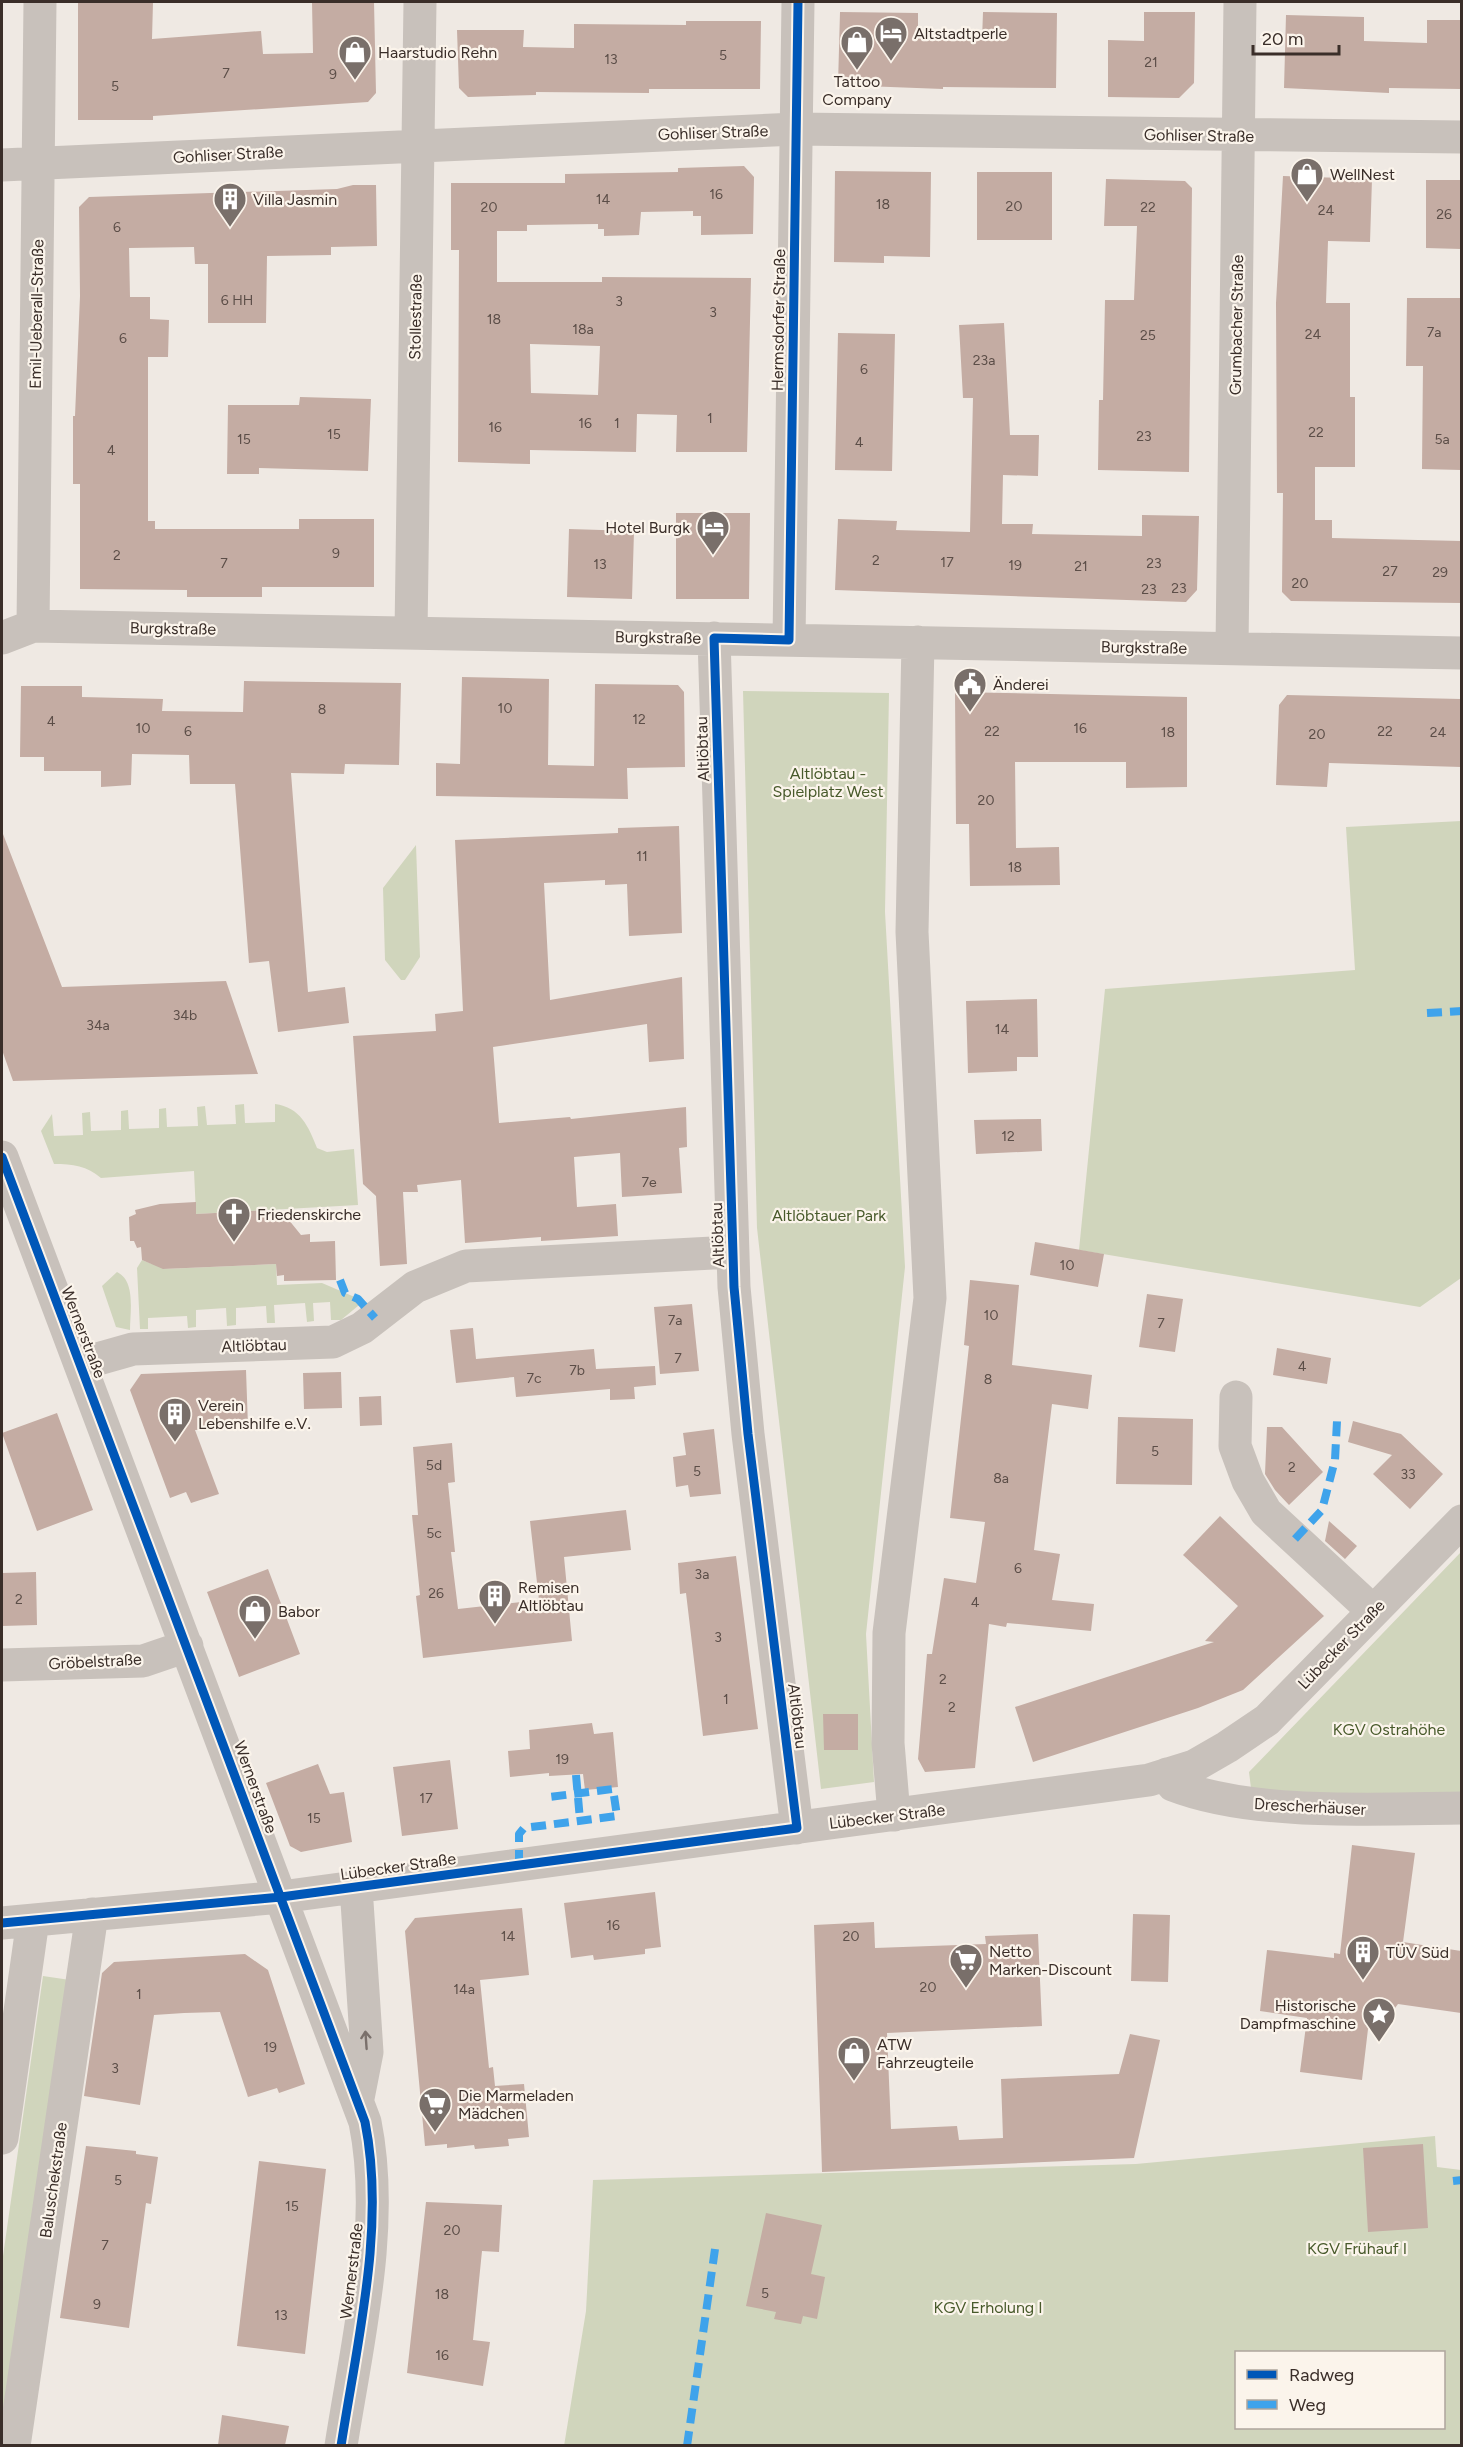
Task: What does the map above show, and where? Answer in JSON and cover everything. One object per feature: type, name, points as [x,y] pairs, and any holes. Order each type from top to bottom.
[{"type":"street","name":"Emil-Ueberall-Straße","points":[[33,626],[40,2]]},
{"type":"street","name":"Stollestraße","points":[[411,633],[420,2]]},
{"type":"street","name":"Hermsdorfer Straße","points":[[789,640],[798,2]]},
{"type":"street","name":"Grumbacher Straße","points":[[1232,648],[1240,2]]},
{"type":"street","name":"Gohliser Straße","points":[[2,165],[796,129],[1461,137]]},
{"type":"street","name":"Burgkstraße","points":[[2,638],[33,626],[1461,653]]},
{"type":"street","name":"Altlöbtau","points":[[714,638],[732,1252],[744,1398],[797,1828]]},
{"type":"street","points":[[894,1815],[888,1743],[889,1634],[930,1298],[912,932],[918,642]]},
{"type":"street","name":"Wernerstraße","points":[[2,1157],[14,1230],[80,1365],[358,2098],[371,2152],[373,2210],[371,2242],[341,2445]]},
{"type":"street","name":"Altlöbtau","points":[[80,1365],[133,1349],[333,1342],[362,1328],[415,1287],[466,1266],[732,1252]]},
{"type":"street","points":[[1236,1397],[1235,1446],[1248,1481],[1266,1512],[1373,1611]]},
{"type":"street","name":"Lübecker Straße","points":[[17,1921],[281,1897],[1115,1786],[1167,1774],[1194,1766],[1267,1720],[1461,1521]]},
{"type":"street","name":"Gröbelstraße","points":[[2,1665],[143,1661],[187,1646]]},
{"type":"street","name":"Drescherhäuser","points":[[1167,1774],[1173,1785],[1184,1790],[1252,1804],[1383,1809],[1461,1808]]},
{"type":"street","name":"Wernerstraße","points":[[356,1887],[367,2052],[358,2098]]},
{"type":"street","name":"Baluschekstraße","points":[[14,2445],[92,1914]]},
{"type":"street","points":[[2,2138],[17,1921]]},
{"type":"green space","name":"Altlöbtauer Park","points":[[743,691],[889,693],[885,912],[905,1267],[866,1634],[874,1782],[821,1789],[757,1228]]},
{"type":"green space","points":[[1461,821],[1461,1278],[1420,1307],[1079,1250],[1105,989],[1355,970],[1346,827]]},
{"type":"green space","points":[[416,845],[420,957],[405,980],[401,980],[385,960],[383,888]]},
{"type":"green space","points":[[244,1104],[245,1123],[275,1122],[275,1104],[284,1106],[302,1119],[317,1148],[327,1152],[354,1149],[358,1205],[196,1214],[194,1171],[101,1178],[79,1166],[54,1164],[41,1131],[52,1114],[54,1136],[83,1135],[82,1113],[90,1112],[91,1131],[121,1130],[121,1111],[128,1110],[129,1129],[159,1128],[159,1109],[166,1108],[167,1127],[198,1126],[197,1107],[205,1106],[207,1125],[236,1124],[235,1105]]},
{"type":"green space","points":[[142,1260],[152,1264],[164,1263],[164,1269],[276,1264],[277,1285],[322,1283],[364,1301],[341,1320],[331,1320],[330,1302],[313,1303],[314,1321],[307,1322],[305,1303],[274,1305],[275,1323],[267,1323],[266,1306],[236,1308],[236,1325],[227,1326],[226,1308],[196,1310],[196,1327],[188,1328],[187,1316],[148,1318],[148,1329],[140,1329],[137,1268]]},
{"type":"green space","points":[[117,1272],[127,1282],[131,1298],[130,1330],[116,1327],[102,1286]]},
{"type":"green space","name":"KGV Ostrahöhe","points":[[1461,1552],[1461,1796],[1376,1803],[1251,1788],[1249,1772]]},
{"type":"green space","points":[[43,1976],[70,1980],[2,2446],[2,2263]]},
{"type":"green space","name":"KGV Erholung I","points":[[1435,2136],[1437,2167],[1461,2170],[1461,2445],[564,2446],[586,2311],[593,2180],[1136,2164]]},
{"type":"building","points":[[78,2],[153,2],[152,39],[261,31],[263,54],[313,53],[312,2],[374,2],[376,93],[368,102],[153,116],[153,120],[78,120]]},
{"type":"building","points":[[840,12],[918,13],[918,38],[982,40],[983,12],[1057,13],[1056,88],[943,87],[943,89],[838,85]]},
{"type":"building","points":[[1144,12],[1195,12],[1194,83],[1179,98],[1108,97],[1108,40],[1144,41]]},
{"type":"building","points":[[1286,15],[1364,17],[1364,41],[1427,43],[1427,20],[1461,20],[1461,89],[1389,88],[1389,93],[1284,88]]},
{"type":"building","points":[[686,21],[761,21],[760,89],[649,89],[649,93],[536,92],[536,95],[468,97],[459,88],[457,30],[524,30],[523,47],[574,48],[574,24],[686,25]]},
{"type":"building","points":[[744,166],[754,177],[753,234],[701,235],[701,216],[693,216],[693,211],[641,212],[639,235],[604,236],[604,229],[598,229],[598,224],[527,225],[527,231],[497,231],[497,282],[602,282],[602,277],[751,278],[747,452],[676,452],[677,415],[637,414],[636,452],[530,450],[530,464],[458,462],[459,250],[451,250],[451,183],[565,183],[565,174],[678,172],[678,168]],"holes":[[[530,344],[600,346],[598,395],[531,393]]]},
{"type":"building","points":[[835,171],[931,172],[930,257],[884,256],[884,263],[834,262]]},
{"type":"building","points":[[977,172],[1052,172],[1052,240],[977,240]]},
{"type":"building","points":[[1283,176],[1372,179],[1370,242],[1328,241],[1326,303],[1350,303],[1350,397],[1355,397],[1355,467],[1315,467],[1315,520],[1332,520],[1332,538],[1461,541],[1461,603],[1291,601],[1282,592],[1283,493],[1277,493],[1276,303]]},
{"type":"building","points":[[1106,179],[1185,181],[1192,188],[1189,472],[1098,470],[1099,400],[1103,400],[1105,300],[1134,300],[1137,226],[1104,226]]},
{"type":"building","points":[[1426,180],[1461,180],[1461,249],[1426,248]]},
{"type":"building","points":[[353,185],[376,185],[377,246],[331,247],[331,255],[267,256],[266,323],[208,323],[208,264],[195,264],[194,247],[129,248],[130,297],[150,297],[150,319],[169,320],[168,357],[148,357],[148,521],[155,521],[155,529],[299,529],[299,519],[374,519],[374,587],[262,587],[262,597],[187,597],[187,590],[80,589],[80,484],[73,484],[73,416],[75,416],[80,296],[79,207],[89,197],[337,189]]},
{"type":"building","points":[[1407,298],[1461,298],[1461,470],[1422,469],[1423,366],[1406,366]]},
{"type":"building","points":[[1004,323],[1010,435],[1039,435],[1038,476],[1003,475],[1002,524],[1033,524],[1032,534],[1142,536],[1142,515],[1199,516],[1197,590],[1186,602],[835,590],[838,519],[897,521],[896,530],[970,532],[973,398],[963,398],[959,325]]},
{"type":"building","points":[[838,333],[895,334],[892,471],[835,470]]},
{"type":"building","points":[[300,397],[371,399],[368,471],[259,468],[259,474],[227,474],[228,405],[299,405]]},
{"type":"building","name":"Hotel Burgk","points":[[676,513],[750,513],[749,599],[676,599]]},
{"type":"building","points":[[569,529],[634,531],[632,599],[567,597]]},
{"type":"building","points":[[462,677],[549,679],[548,765],[594,766],[595,684],[678,685],[684,692],[685,767],[627,768],[628,799],[436,796],[436,763],[460,764]]},
{"type":"building","points":[[244,681],[401,683],[399,765],[345,764],[344,774],[291,773],[308,992],[345,987],[349,1023],[278,1032],[269,961],[249,963],[235,784],[190,784],[189,755],[132,754],[131,785],[101,787],[101,771],[44,771],[44,757],[20,757],[21,686],[82,686],[82,697],[163,699],[162,711],[243,712]]},
{"type":"building","points":[[955,692],[1187,697],[1187,787],[1126,788],[1126,762],[1015,762],[1016,848],[1059,847],[1060,885],[970,886],[969,824],[956,824]]},
{"type":"building","points":[[1287,695],[1461,699],[1461,767],[1329,763],[1327,787],[1276,785],[1279,705]]},
{"type":"building","points":[[679,826],[682,933],[629,936],[627,884],[605,885],[605,880],[544,883],[550,1000],[682,977],[684,1059],[649,1062],[647,1024],[493,1047],[499,1123],[570,1117],[571,1119],[686,1107],[687,1147],[679,1148],[682,1193],[622,1197],[620,1153],[574,1157],[577,1207],[616,1204],[618,1236],[541,1241],[541,1237],[465,1243],[461,1180],[417,1185],[418,1192],[403,1192],[407,1264],[380,1266],[376,1196],[363,1184],[353,1036],[436,1031],[435,1014],[463,1011],[455,840],[618,833],[618,828]]},
{"type":"building","points":[[3,834],[62,987],[226,981],[258,1074],[13,1081],[2,1050]]},
{"type":"building","points":[[1037,999],[1038,1057],[1017,1057],[1017,1071],[968,1073],[966,1001]]},
{"type":"building","points":[[1041,1119],[1042,1151],[976,1154],[974,1120]]},
{"type":"building","name":"Friedenskirche","points":[[196,1202],[196,1214],[268,1210],[284,1214],[301,1235],[310,1234],[310,1242],[335,1241],[336,1280],[284,1281],[284,1275],[277,1276],[276,1264],[163,1269],[142,1260],[141,1247],[137,1248],[134,1241],[130,1241],[129,1217],[136,1214],[135,1210],[160,1204]]},
{"type":"building","points":[[1035,1242],[1104,1254],[1098,1287],[1030,1275]]},
{"type":"building","points":[[970,1280],[1019,1285],[1012,1365],[1092,1375],[1088,1409],[1052,1404],[1034,1550],[1060,1554],[1052,1600],[1094,1604],[1091,1631],[1007,1623],[1006,1627],[989,1624],[975,1768],[925,1772],[918,1759],[927,1654],[932,1654],[944,1578],[976,1583],[985,1522],[950,1518],[969,1346],[964,1345]]},
{"type":"building","points":[[1147,1294],[1183,1299],[1175,1352],[1139,1347]]},
{"type":"building","points":[[692,1304],[699,1371],[660,1374],[654,1307]]},
{"type":"building","points":[[473,1328],[476,1359],[594,1349],[596,1369],[655,1366],[656,1385],[634,1387],[635,1399],[610,1400],[610,1389],[516,1397],[514,1377],[456,1383],[450,1330]]},
{"type":"building","points":[[1277,1348],[1331,1358],[1327,1384],[1273,1375]]},
{"type":"building","name":"Verein Lebenshilfe e.V.","points":[[246,1370],[248,1427],[195,1430],[219,1494],[191,1503],[186,1492],[170,1498],[130,1390],[141,1374]]},
{"type":"building","points":[[341,1372],[342,1408],[304,1409],[303,1373]]},
{"type":"building","points":[[381,1396],[382,1425],[360,1426],[359,1397]]},
{"type":"building","points":[[57,1413],[93,1510],[37,1531],[2,1433]]},
{"type":"building","points":[[1118,1417],[1193,1419],[1192,1485],[1116,1484]]},
{"type":"building","points":[[1353,1421],[1401,1434],[1443,1474],[1410,1509],[1373,1474],[1392,1455],[1348,1442]]},
{"type":"building","points":[[1267,1427],[1282,1427],[1323,1472],[1289,1505],[1275,1490],[1265,1474]]},
{"type":"building","points":[[714,1429],[721,1494],[690,1497],[688,1485],[676,1487],[673,1457],[686,1455],[683,1433]]},
{"type":"building","points":[[452,1443],[455,1482],[448,1483],[455,1552],[451,1552],[458,1609],[539,1600],[530,1521],[626,1510],[631,1550],[564,1557],[572,1641],[423,1658],[416,1596],[420,1595],[412,1515],[418,1515],[413,1447]]},
{"type":"building","points":[[1220,1516],[1324,1616],[1243,1690],[1198,1708],[1033,1762],[1015,1707],[1214,1642],[1205,1641],[1238,1606],[1183,1555]]},
{"type":"building","points":[[1329,1521],[1357,1546],[1345,1559],[1325,1541]]},
{"type":"building","points":[[736,1556],[758,1729],[703,1736],[686,1593],[680,1594],[678,1563]]},
{"type":"building","points":[[268,1569],[300,1654],[239,1677],[207,1592]]},
{"type":"building","points":[[36,1572],[37,1625],[2,1626],[2,1573]]},
{"type":"building","points":[[823,1714],[858,1714],[858,1750],[824,1750]]},
{"type":"building","points":[[592,1723],[594,1734],[613,1732],[618,1787],[585,1790],[583,1774],[549,1776],[549,1773],[510,1777],[508,1751],[530,1749],[529,1730]]},
{"type":"building","points":[[450,1760],[458,1829],[402,1836],[393,1767]]},
{"type":"building","points":[[318,1764],[330,1794],[344,1792],[352,1842],[301,1852],[290,1846],[266,1783]]},
{"type":"building","name":"TÜV Süd","points":[[1352,1845],[1415,1853],[1403,1942],[1461,1951],[1461,2013],[1398,2004],[1386,2020],[1368,2029],[1362,2080],[1300,2072],[1307,2018],[1260,2011],[1267,1950],[1334,1958],[1334,1953],[1340,1954]]},
{"type":"building","points":[[655,1892],[661,1947],[645,1949],[645,1954],[594,1960],[593,1955],[571,1958],[564,1903]]},
{"type":"building","points":[[522,1908],[529,1975],[480,1980],[489,2068],[493,2067],[495,2086],[524,2084],[529,2137],[508,2139],[509,2146],[475,2149],[474,2145],[447,2148],[447,2144],[425,2146],[405,1931],[415,1918]]},
{"type":"building","points":[[1133,1914],[1170,1915],[1168,1982],[1131,1981]]},
{"type":"building","points":[[874,1922],[875,1948],[986,1944],[985,1936],[1038,1934],[1042,2026],[887,2033],[891,2129],[957,2126],[959,2140],[1003,2138],[1001,2079],[1119,2074],[1130,2034],[1160,2040],[1134,2158],[822,2172],[814,1925]]},
{"type":"building","points":[[245,1954],[268,1970],[305,2084],[279,2093],[277,2088],[248,2097],[220,2012],[184,2013],[154,2015],[140,2105],[84,2096],[102,1973],[114,1962]]},
{"type":"building","points":[[1423,2144],[1428,2228],[1368,2232],[1363,2148]]},
{"type":"building","points":[[86,2146],[136,2151],[136,2154],[158,2157],[151,2204],[146,2203],[129,2328],[60,2318]]},
{"type":"building","points":[[259,2161],[326,2169],[305,2354],[237,2346]]},
{"type":"building","points":[[426,2202],[502,2205],[499,2252],[482,2251],[473,2340],[490,2342],[483,2386],[407,2373]]},
{"type":"building","points":[[766,2213],[822,2225],[811,2274],[825,2277],[817,2319],[803,2316],[801,2324],[774,2319],[776,2312],[746,2306]]},
{"type":"building","points":[[222,2415],[289,2426],[285,2445],[218,2445]]},
{"type":"marked path","points":[[1427,1013],[1462,1011]]},
{"type":"marked path","points":[[340,1280],[345,1293],[358,1299],[375,1318]]},
{"type":"marked path","points":[[1295,1539],[1322,1510],[1335,1460],[1337,1421]]},
{"type":"marked path","points":[[576,1775],[580,1820]]},
{"type":"marked path","points":[[519,1865],[519,1834],[524,1828],[617,1816],[613,1789],[549,1797]]},
{"type":"marked path","points":[[1453,2181],[1462,2180]]},
{"type":"marked path","points":[[687,2446],[716,2242]]},
{"type":"cycle path","points":[[2,1923],[281,1897],[797,1828],[748,1434],[734,1287],[714,638],[789,640],[798,2]]},
{"type":"cycle path","points":[[2,1157],[365,2122],[371,2162],[371,2243],[361,2325],[341,2446]]},
{"type":"place","name":"Altstadtperle","points":[[891,62]]},
{"type":"place","name":"Tattoo Company","points":[[857,71]]},
{"type":"place","name":"Haarstudio Rehn","points":[[355,81]]},
{"type":"place","name":"WellNest","points":[[1307,203]]},
{"type":"place","name":"Villa Jasmin","points":[[230,228]]},
{"type":"place","name":"Hotel Burgk","points":[[713,556]]},
{"type":"place","name":"Änderei","points":[[970,713]]},
{"type":"place","name":"Friedenskirche","points":[[234,1243]]},
{"type":"place","name":"Verein Lebenshilfe e.V.","points":[[175,1443]]},
{"type":"place","name":"Remisen Altlöbtau","points":[[495,1625]]},
{"type":"place","name":"Babor","points":[[255,1640]]},
{"type":"place","name":"TÜV Süd","points":[[1363,1981]]},
{"type":"place","name":"Netto Marken-Discount","points":[[966,1989]]},
{"type":"place","name":"Historische Dampfmaschine","points":[[1379,2043]]},
{"type":"place","name":"ATW Fahrzeugteile","points":[[854,2082]]},
{"type":"place","name":"Die Marmeladen Mädchen","points":[[435,2133]]},
{"type":"park label","name":"Altlöbtau - Spielplatz West","points":[[828,782]]},
{"type":"park label","name":"KGV Frühauf I","points":[[1357,2248]]}]
